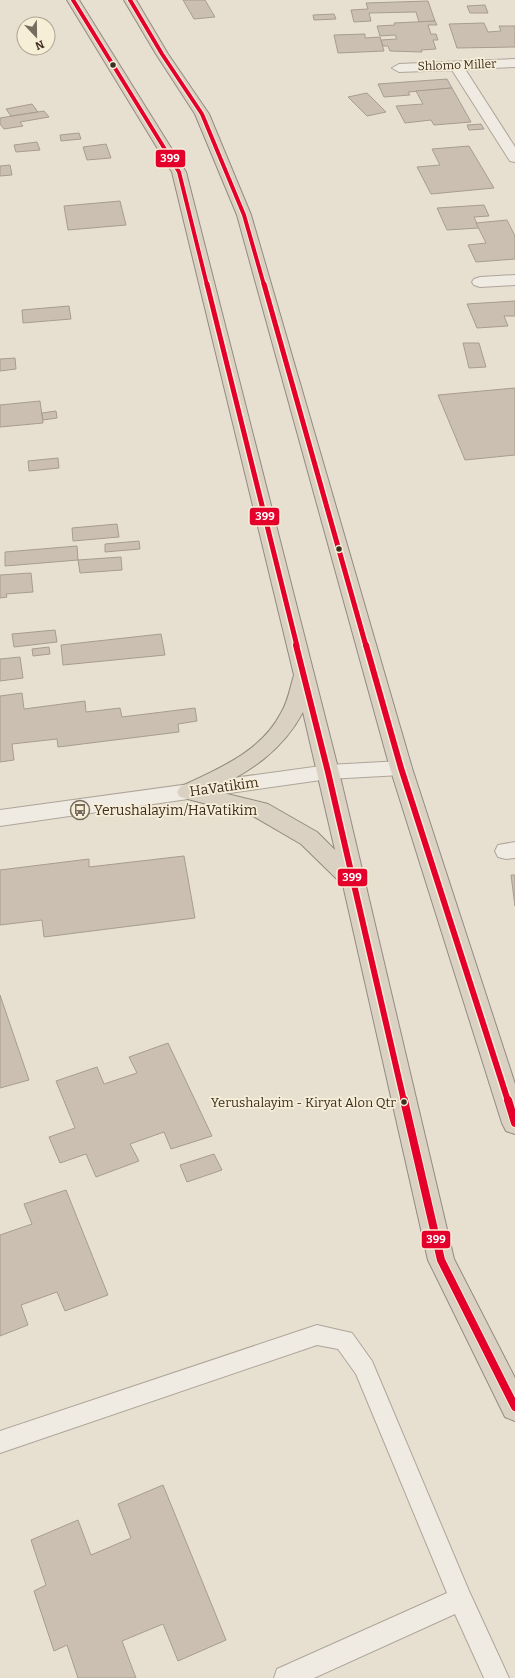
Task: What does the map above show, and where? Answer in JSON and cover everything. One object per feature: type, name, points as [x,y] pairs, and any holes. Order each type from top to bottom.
[{"type":"highway","points":[[73,0],[179,172],[328,772],[441,1260],[515,1407]]},
{"type":"highway","points":[[133,2],[162,54],[202,114],[244,215],[401,768],[515,1123]]},
{"type":"highway","points":[[188,792],[244,765],[270,744],[292,713],[304,675]]},
{"type":"highway","points":[[188,792],[260,810],[309,838],[353,882]]},
{"type":"street","name":"Shlomo Miller","points":[[398,68],[515,63]]},
{"type":"street","points":[[456,65],[515,158]]},
{"type":"street","points":[[480,282],[515,280]]},
{"type":"street","name":"HaVatikim","points":[[0,818],[328,772],[401,768]]},
{"type":"lane","points":[[0,1442],[317,1335],[344,1340],[364,1368],[460,1599],[497,1678]]},
{"type":"lane","points":[[286,1678],[460,1599]]},
{"type":"building","points":[[183,0],[205,0],[215,17],[194,19]]},
{"type":"building","points":[[428,1],[435,21],[419,22],[416,12],[369,13],[371,21],[354,22],[351,10],[368,9],[366,3]]},
{"type":"building","points":[[485,5],[488,13],[470,13],[467,6]]},
{"type":"building","points":[[334,14],[336,19],[314,20],[313,15]]},
{"type":"building","points":[[435,21],[437,25],[428,25],[431,34],[436,34],[438,40],[433,40],[436,49],[421,50],[422,52],[390,51],[388,46],[383,46],[381,40],[397,39],[395,35],[380,36],[377,26],[395,25],[394,23]]},
{"type":"building","points":[[484,23],[488,32],[501,31],[499,26],[515,26],[515,47],[457,48],[449,24]]},
{"type":"building","points":[[365,34],[365,38],[380,37],[384,51],[338,53],[334,35]]},
{"type":"building","points":[[447,79],[452,88],[408,92],[410,95],[384,97],[378,84]]},
{"type":"building","points":[[452,88],[471,122],[434,125],[431,120],[405,123],[396,106],[423,104],[416,91]]},
{"type":"building","points":[[367,93],[386,112],[367,116],[348,97]]},
{"type":"building","points":[[32,104],[38,112],[11,116],[6,109]]},
{"type":"building","points":[[44,111],[49,117],[20,122],[23,126],[4,129],[0,124],[0,118]]},
{"type":"building","points":[[481,124],[484,129],[469,130],[467,125]]},
{"type":"building","points":[[79,133],[81,139],[61,141],[60,135]]},
{"type":"building","points":[[37,142],[40,150],[16,152],[14,145]]},
{"type":"building","points":[[106,144],[111,158],[87,160],[83,147]]},
{"type":"building","points":[[469,146],[494,188],[431,194],[417,167],[440,165],[432,149]]},
{"type":"building","points":[[10,165],[12,175],[0,176],[0,166]]},
{"type":"building","points":[[120,201],[126,225],[68,230],[64,206]]},
{"type":"building","points":[[484,205],[489,216],[474,217],[479,228],[447,230],[437,208]]},
{"type":"building","points":[[507,220],[515,236],[515,259],[476,262],[468,245],[486,243],[476,223]]},
{"type":"building","points":[[515,301],[515,316],[504,316],[508,326],[477,328],[467,304]]},
{"type":"building","points":[[69,306],[71,319],[23,323],[22,310]]},
{"type":"building","points":[[463,343],[479,343],[486,367],[469,368]]},
{"type":"building","points":[[15,358],[16,369],[0,371],[0,359]]},
{"type":"building","points":[[515,388],[515,455],[465,460],[438,395]]},
{"type":"building","points":[[40,401],[43,423],[0,427],[0,405]]},
{"type":"building","points":[[56,411],[57,418],[43,420],[42,413]]},
{"type":"building","points":[[58,458],[59,468],[29,471],[28,461]]},
{"type":"building","points":[[117,524],[119,537],[73,541],[72,528]]},
{"type":"building","points":[[139,541],[140,549],[105,552],[105,544]]},
{"type":"building","points":[[77,546],[78,560],[5,566],[5,552]]},
{"type":"building","points":[[121,557],[122,570],[80,573],[78,560]]},
{"type":"building","points":[[31,573],[33,592],[6,594],[7,597],[0,598],[0,575]]},
{"type":"building","points":[[55,630],[57,642],[14,647],[12,634]]},
{"type":"building","points":[[161,634],[165,655],[63,665],[61,645]]},
{"type":"building","points":[[49,647],[50,654],[33,656],[32,649]]},
{"type":"building","points":[[20,657],[23,678],[0,681],[0,659]]},
{"type":"building","points":[[22,693],[24,709],[85,701],[86,712],[120,708],[122,717],[195,708],[197,721],[178,724],[179,732],[58,747],[57,739],[12,744],[14,760],[0,762],[0,696]]},
{"type":"building","points":[[184,856],[195,918],[44,937],[42,920],[0,925],[0,870],[89,859],[89,867]]},
{"type":"building","points":[[511,875],[515,875],[515,906]]},
{"type":"building","points":[[0,995],[29,1080],[0,1088]]},
{"type":"building","points":[[168,1043],[212,1136],[171,1149],[164,1132],[130,1144],[139,1161],[96,1177],[86,1154],[60,1163],[49,1137],[75,1128],[56,1081],[97,1067],[104,1084],[137,1073],[129,1057]]},
{"type":"building","points":[[214,1154],[222,1170],[187,1182],[180,1165]]},
{"type":"building","points":[[66,1190],[108,1295],[65,1311],[57,1292],[21,1305],[28,1325],[0,1336],[0,1235],[32,1224],[24,1204]]},
{"type":"building","points":[[163,1485],[226,1640],[178,1661],[163,1624],[122,1641],[136,1678],[78,1678],[67,1645],[54,1651],[34,1591],[46,1585],[31,1540],[78,1520],[91,1555],[131,1538],[118,1504]]},
{"type":"transit line","name":"399","points":[[73,0],[179,172],[328,772],[441,1260],[515,1407]]},
{"type":"transit line","name":"399","points":[[130,0],[162,54],[202,114],[244,215],[401,768],[515,1123]]},
{"type":"place","name":"Yerushalayim/HaVatikim","points":[[80,810]]},
{"type":"place","name":"Yerushalayim - Kiryat Alon Qtr","points":[[404,1102]]}]
